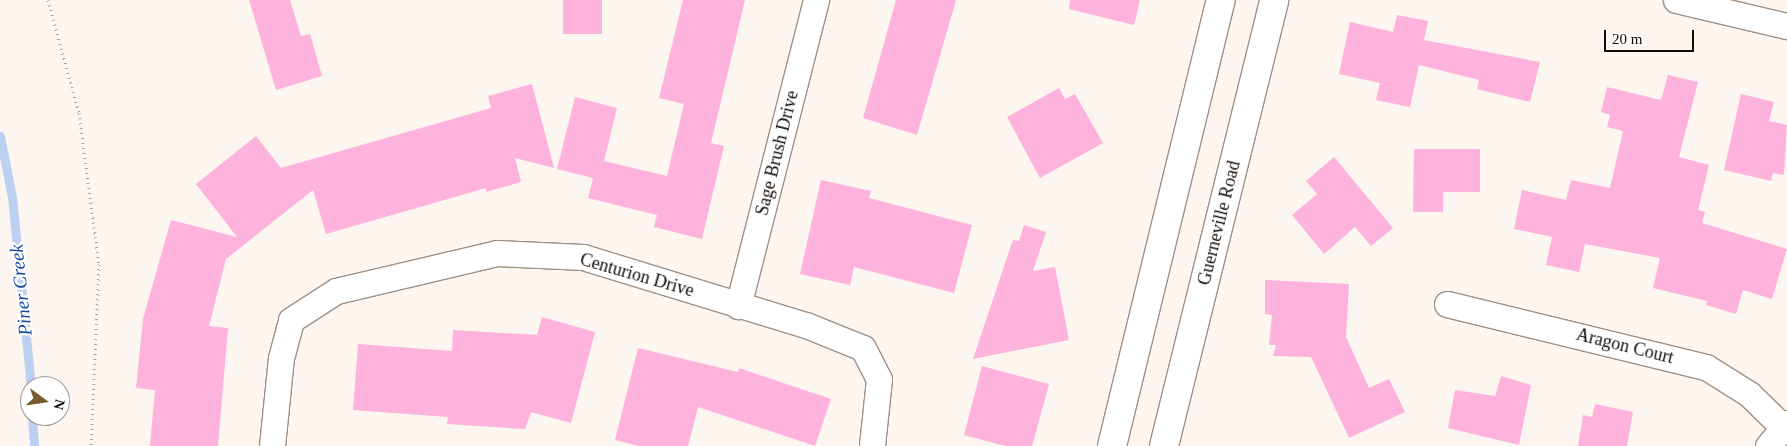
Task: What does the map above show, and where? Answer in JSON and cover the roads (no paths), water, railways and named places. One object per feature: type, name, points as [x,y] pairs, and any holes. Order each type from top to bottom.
[{"type":"main road","points":[[1112,446],[1221,0]]},
{"type":"main road","name":"Guerneville Road","points":[[1164,446],[1274,0]]},
{"type":"street","name":"Sage Brush Drive","points":[[738,306],[816,0]]},
{"type":"street","points":[[1676,0],[1787,26]]},
{"type":"street","name":"Centurion Drive","points":[[272,446],[281,358],[291,320],[336,290],[497,253],[584,257],[863,348],[879,379],[872,446]]},
{"type":"street","name":"Aragon Court","points":[[1446,304],[1706,367],[1749,394],[1781,432]]},
{"type":"waterway","name":"Piner Creek","points":[[0,136],[12,197],[30,376]]},
{"type":"waterway","name":"Piner Creek","points":[[33,426],[34,446]]}]
